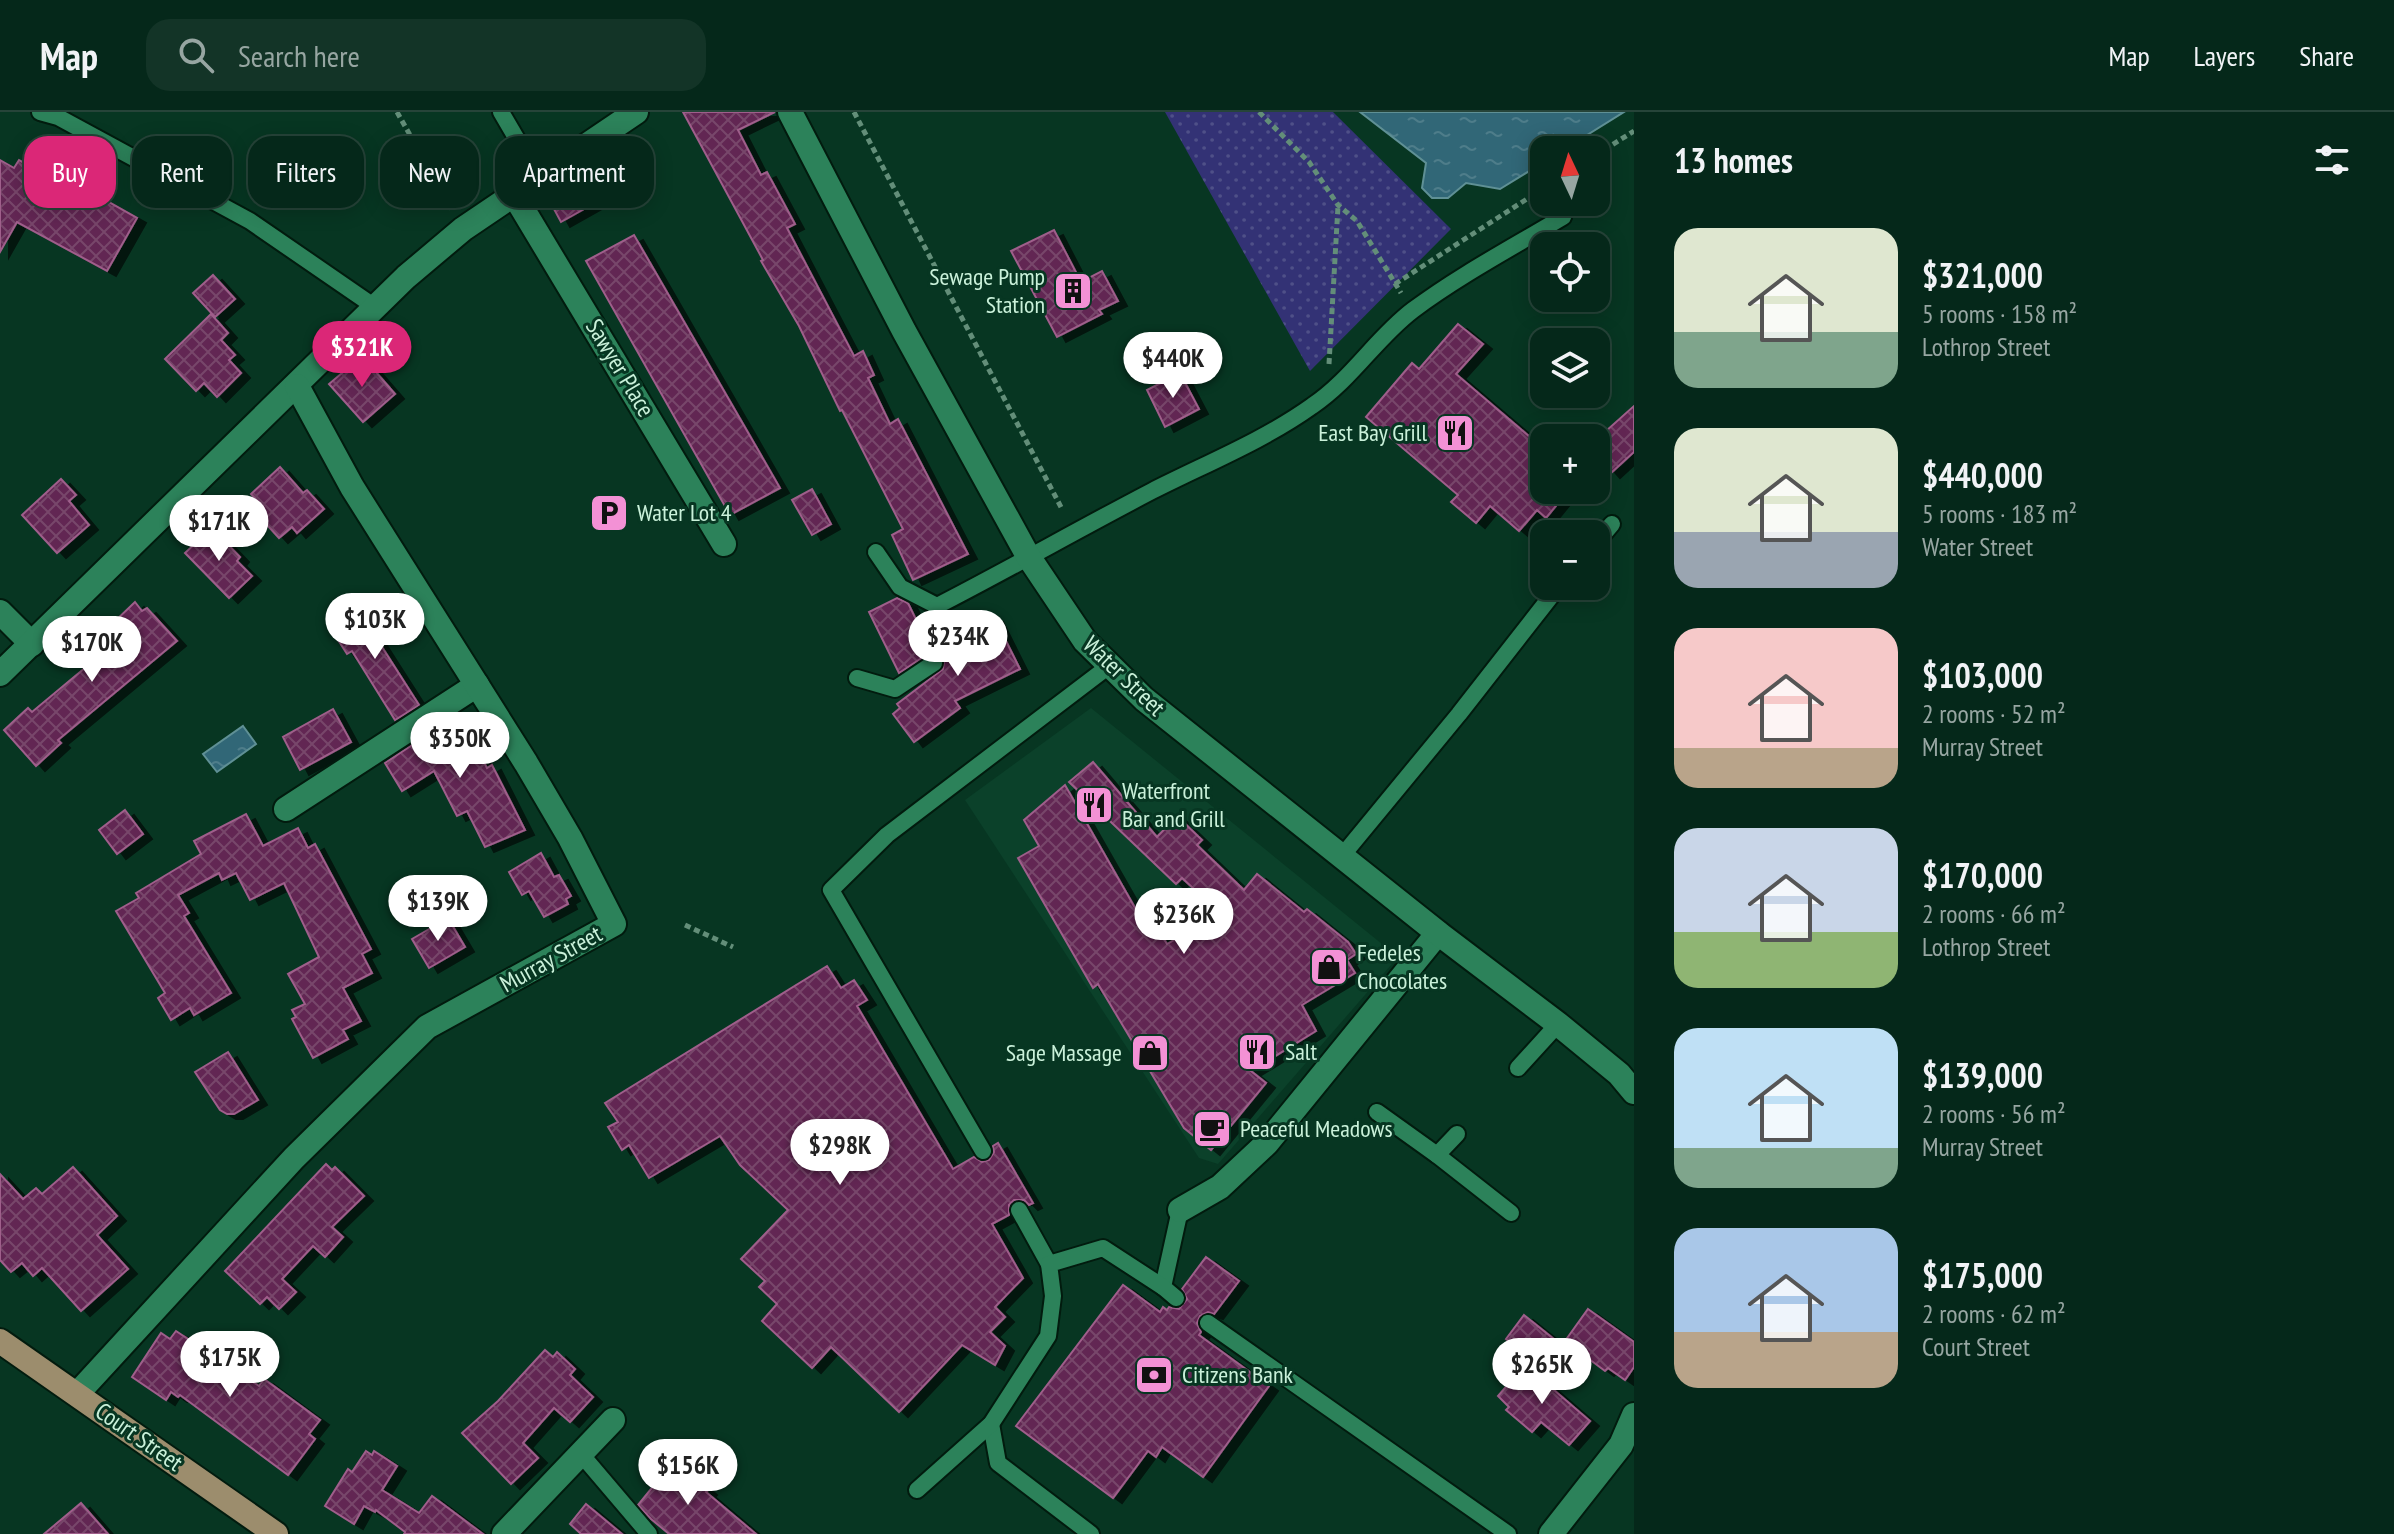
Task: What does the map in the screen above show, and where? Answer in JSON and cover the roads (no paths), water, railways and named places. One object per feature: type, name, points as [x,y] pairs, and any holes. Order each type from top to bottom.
[{"type":"main road","name":"Court Street","points":[[0,1341],[276,1534]]},
{"type":"street","points":[[600,136],[636,112]]},
{"type":"street","name":"Water Street","points":[[790,112],[904,331],[1028,556],[1085,641],[1144,699],[1438,933],[1629,1074]]},
{"type":"street","points":[[0,674],[375,307],[463,229],[495,206]]},
{"type":"street","name":"Sawyer Place","points":[[522,208],[724,544]]},
{"type":"street","name":"Murray Street","points":[[78,1393],[294,1158],[427,1027],[614,924],[570,838],[352,487],[297,386]]},
{"type":"street","points":[[0,612],[32,644]]},
{"type":"street","points":[[286,809],[477,685]]},
{"type":"street","points":[[1180,1210],[1220,1187],[1267,1143],[1438,933]]},
{"type":"street","points":[[1551,1534],[1628,1440],[1634,1415]]},
{"type":"street","points":[[504,1534],[613,1420]]},
{"type":"lane","points":[[40,112],[58,117],[250,221],[375,307]]},
{"type":"lane","points":[[501,112],[515,136]]},
{"type":"lane","points":[[937,606],[1252,442],[1312,407],[1349,377],[1412,311],[1462,277],[1563,217]]},
{"type":"lane","points":[[876,552],[900,587],[937,606]]},
{"type":"lane","points":[[1342,856],[1548,600]]},
{"type":"lane","points":[[857,678],[895,689],[934,663],[937,606]]},
{"type":"lane","points":[[983,1151],[831,890],[887,835],[1109,666]]},
{"type":"lane","points":[[1518,1068],[1558,1024]]},
{"type":"lane","points":[[1377,1112],[1511,1213]]},
{"type":"lane","points":[[1437,1155],[1457,1134]]},
{"type":"lane","points":[[917,1490],[991,1424],[1048,1336],[1053,1296],[1049,1264],[1019,1210]]},
{"type":"lane","points":[[1049,1264],[1103,1248],[1169,1292],[1167,1259],[1180,1210]]},
{"type":"lane","points":[[1208,1323],[1508,1534]]},
{"type":"lane","points":[[991,1424],[998,1463],[1091,1534]]},
{"type":"lane","points":[[581,1454],[649,1534]]},
{"type":"water","points":[[1360,112],[1624,112],[1585,136],[1530,136],[1530,171],[1500,189],[1466,183],[1448,198],[1432,198],[1422,188],[1426,163]]},
{"type":"water","points":[[243,726],[256,744],[217,772],[203,754]]},
{"type":"place","name":"Sewage Pump Station","points":[[1073,291]]},
{"type":"place","name":"East Bay Grill","points":[[1455,433]]},
{"type":"place","name":"Water Lot 4","points":[[609,513]]},
{"type":"place","name":"Waterfront Bar and Grill","points":[[1094,805]]},
{"type":"place","name":"Fedeles Chocolates","points":[[1329,967]]},
{"type":"place","name":"Salt","points":[[1257,1052]]},
{"type":"place","name":"Sage Massage","points":[[1150,1053]]},
{"type":"place","name":"Peaceful Meadows","points":[[1212,1129]]},
{"type":"place","name":"Citizens Bank","points":[[1154,1375]]}]
